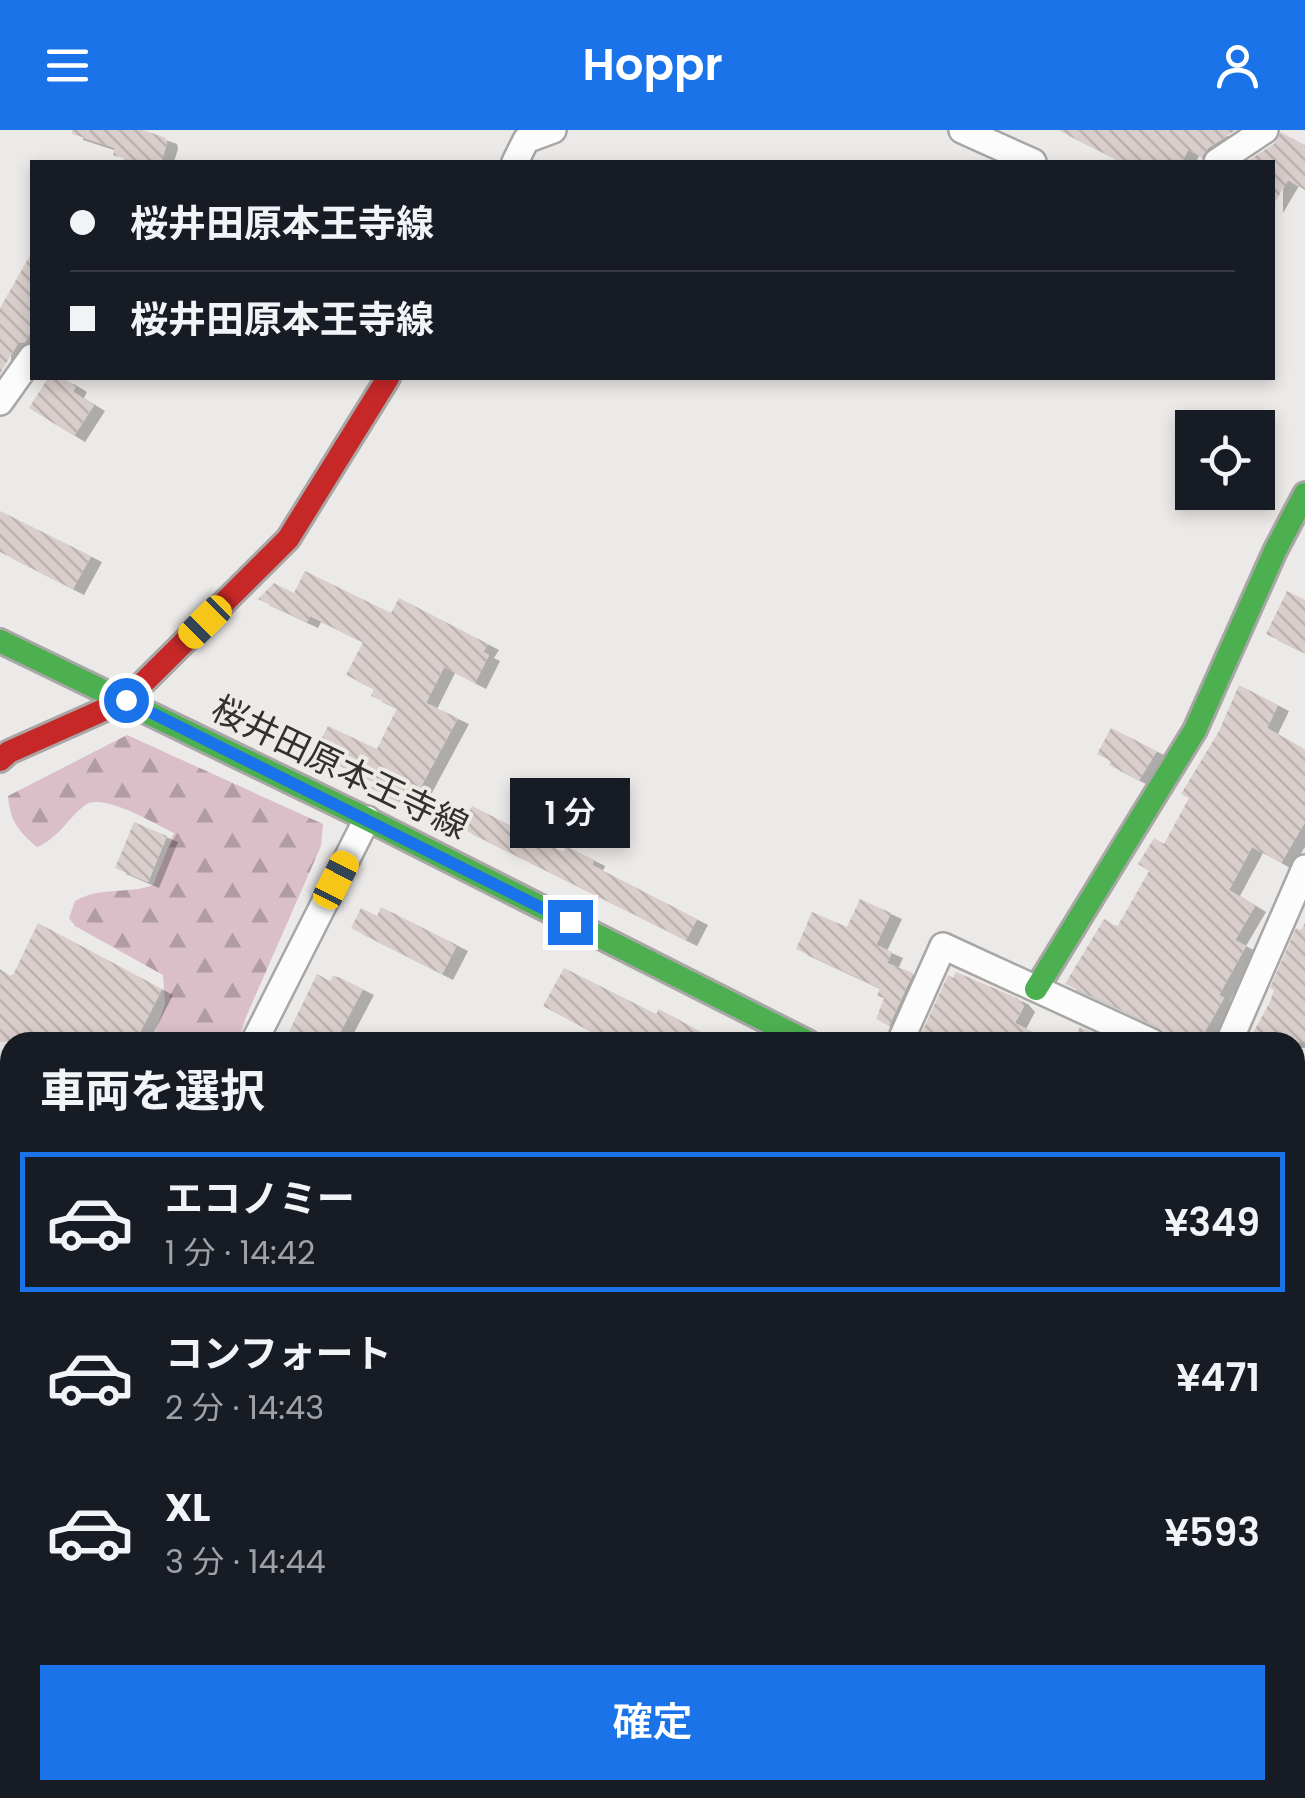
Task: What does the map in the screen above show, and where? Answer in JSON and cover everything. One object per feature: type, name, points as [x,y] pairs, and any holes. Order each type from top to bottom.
[{"type":"street","points":[[516,160],[526,140],[553,130]]},
{"type":"street","points":[[962,130],[1030,160]]},
{"type":"street","points":[[1220,160],[1266,130]]},
{"type":"street","points":[[0,402],[30,359]]},
{"type":"street","points":[[0,760],[9,752],[126,700],[288,539],[387,380]]},
{"type":"street","points":[[1036,989],[1195,730],[1260,580],[1305,494]]},
{"type":"street","name":"桜井田原本王寺線","points":[[0,641],[367,819],[788,1032]]},
{"type":"street","points":[[259,1032],[367,819]]},
{"type":"street","points":[[1234,1032],[1305,868]]},
{"type":"street","points":[[904,1032],[943,946],[1130,1032]]},
{"type":"green space","points":[[127,735],[323,824],[321,846],[241,1032],[155,1032],[165,1004],[163,975],[75,926],[69,918],[75,901],[85,896],[153,885],[174,833],[129,811],[93,802],[37,847],[13,819],[8,796]]},
{"type":"building","points":[[72,130],[143,130],[166,138],[167,143],[162,160],[129,160],[113,155],[115,148],[72,134]]},
{"type":"building","points":[[1058,130],[1236,130],[1208,148],[1202,157],[1188,150],[1183,160],[1118,160]]},
{"type":"building","points":[[1281,132],[1305,146],[1305,190],[1288,180],[1275,202],[1275,160],[1249,160],[1274,144]]},
{"type":"building","points":[[30,256],[30,333],[25,342],[18,343],[0,374],[0,308]]},
{"type":"building","points":[[47,380],[66,380],[76,386],[73,392],[94,405],[74,436],[29,408]]},
{"type":"building","points":[[0,511],[91,556],[73,589],[0,552]]},
{"type":"building","points":[[305,571],[391,613],[399,598],[488,644],[483,652],[489,655],[475,683],[444,667],[426,703],[458,718],[416,796],[410,793],[405,804],[371,788],[374,781],[314,753],[328,726],[377,749],[397,708],[371,696],[374,689],[346,675],[363,642],[310,616],[307,622],[258,599],[274,583],[294,593]]},
{"type":"building","points":[[1287,591],[1305,600],[1305,653],[1266,634]]},
{"type":"building","points":[[1239,685],[1278,705],[1267,728],[1305,750],[1305,822],[1281,863],[1252,847],[1229,890],[1255,906],[1235,940],[1246,946],[1219,995],[1224,998],[1205,1032],[1164,1032],[1065,984],[1104,919],[1117,927],[1149,871],[1138,864],[1154,838],[1164,844],[1189,798],[1181,794],[1219,731]]},
{"type":"building","points":[[1111,728],[1157,751],[1139,780],[1109,765],[1111,761],[1097,754]]},
{"type":"building","points":[[472,806],[563,852],[566,846],[594,860],[592,865],[697,919],[686,940],[461,828]]},
{"type":"building","points":[[134,822],[167,836],[148,882],[115,868]]},
{"type":"building","points":[[860,899],[891,913],[876,945],[892,952],[887,963],[913,973],[889,1026],[876,1019],[884,998],[877,996],[880,988],[796,949],[812,912],[847,927]]},
{"type":"building","points":[[381,907],[457,945],[442,974],[351,928],[361,908],[377,916]]},
{"type":"building","points":[[38,923],[162,989],[140,1032],[0,1032],[0,969],[12,977]]},
{"type":"building","points":[[1305,923],[1305,1032],[1254,1032],[1270,1002],[1274,990],[1270,988],[1296,928],[1301,930]]},
{"type":"building","points":[[564,968],[656,1014],[659,1009],[701,1032],[591,1032],[543,1006]]},
{"type":"building","points":[[956,972],[1017,998],[1024,1006],[1015,1023],[1033,1032],[922,1032],[948,975],[953,978]]},
{"type":"building","points":[[317,974],[330,981],[333,976],[341,978],[363,989],[340,1032],[289,1032]]},
{"type":"traffic: fast","points":[[1036,989],[1195,730],[1275,551],[1305,494]]},
{"type":"traffic: fast","points":[[0,641],[367,819],[788,1032]]},
{"type":"traffic: jam","points":[[0,760],[9,752],[126,700],[288,539],[387,380]]},
{"type":"route","points":[[126,700],[570,922]]}]
